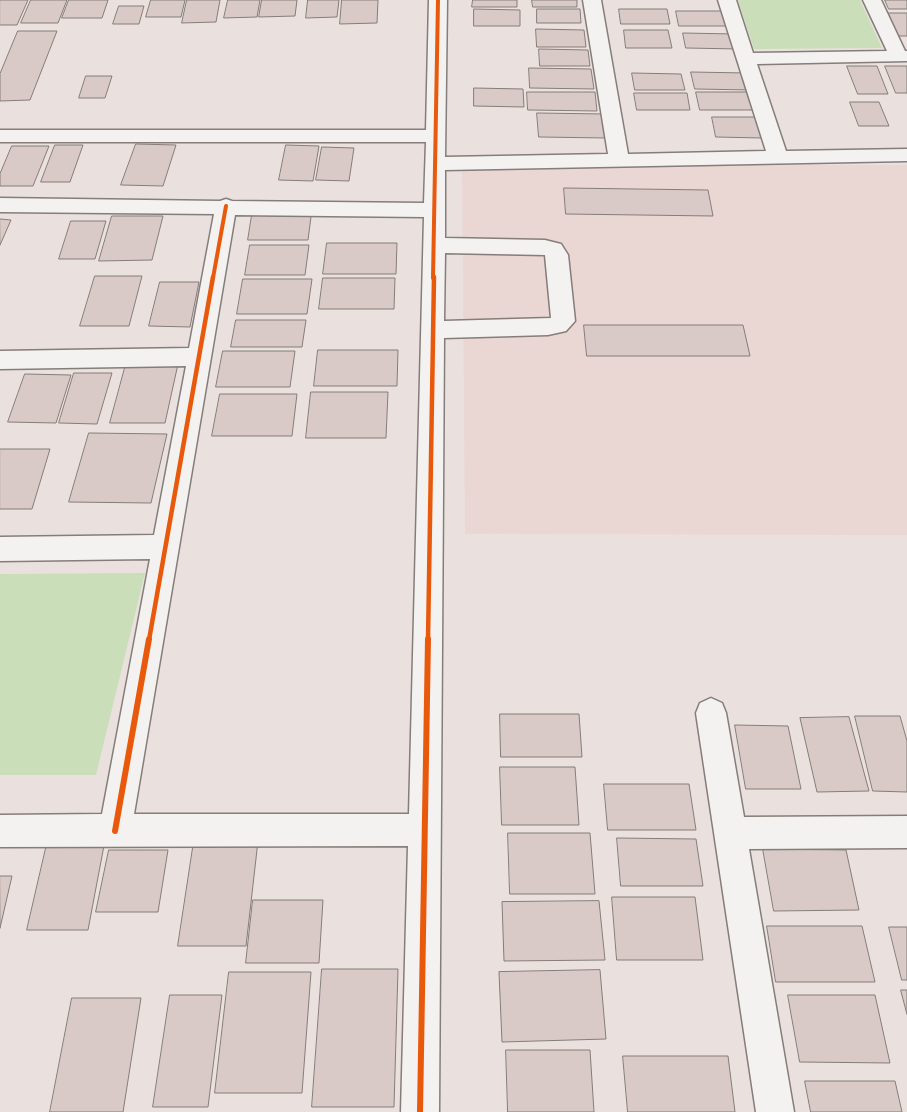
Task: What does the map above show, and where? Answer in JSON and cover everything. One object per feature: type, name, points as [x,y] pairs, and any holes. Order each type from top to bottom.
[{"type":"street","points":[[420,1112],[438,0]]},
{"type":"street","points":[[592,0],[619,160]]},
{"type":"street","points":[[727,0],[778,157]]},
{"type":"street","points":[[746,59],[903,56],[872,0]]},
{"type":"street","points":[[0,136],[435,136]]},
{"type":"street","points":[[435,164],[907,155]]},
{"type":"street","points":[[0,205],[226,206],[434,210]]},
{"type":"street","points":[[115,831],[226,206]]},
{"type":"street","points":[[432,330],[548,327],[558,325],[563,321],[557,255],[553,249],[545,247],[434,244]]},
{"type":"street","points":[[0,360],[199,357]]},
{"type":"street","points":[[0,549],[166,547]]},
{"type":"street","points":[[711,713],[775,1112]]},
{"type":"street","points":[[0,831],[424,830]]},
{"type":"street","points":[[730,833],[907,832]]},
{"type":"shaded area","points":[[462,164],[907,165],[907,535],[465,534]]},
{"type":"green space","points":[[738,0],[860,0],[882,48],[754,49]]},
{"type":"green space","points":[[145,573],[96,775],[0,775],[0,574]]},
{"type":"building","points":[[0,0],[28,0],[17,25],[0,25]]},
{"type":"building","points":[[31,0],[67,0],[58,23],[21,23]]},
{"type":"building","points":[[69,0],[108,0],[102,18],[62,18]]},
{"type":"building","points":[[151,0],[185,0],[181,17],[146,17]]},
{"type":"building","points":[[187,0],[220,0],[216,22],[182,23]]},
{"type":"building","points":[[228,0],[260,0],[257,17],[224,18]]},
{"type":"building","points":[[262,0],[297,0],[295,16],[259,17]]},
{"type":"building","points":[[308,0],[339,0],[337,17],[306,18]]},
{"type":"building","points":[[342,0],[378,0],[377,23],[340,24]]},
{"type":"building","points":[[473,0],[517,0],[517,7],[472,7]]},
{"type":"building","points":[[532,0],[577,0],[577,7],[533,7]]},
{"type":"building","points":[[885,0],[907,0],[907,9],[889,9]]},
{"type":"building","points":[[119,6],[144,6],[139,24],[113,24]]},
{"type":"building","points":[[474,9],[520,10],[520,26],[474,26]]},
{"type":"building","points":[[537,9],[580,9],[581,23],[537,23]]},
{"type":"building","points":[[619,9],[667,9],[670,24],[621,24]]},
{"type":"building","points":[[676,11],[728,11],[732,26],[679,26]]},
{"type":"building","points":[[884,13],[907,13],[907,36],[893,36]]},
{"type":"building","points":[[536,29],[584,30],[586,47],[537,47]]},
{"type":"building","points":[[624,30],[668,30],[672,48],[626,48]]},
{"type":"building","points":[[18,31],[57,31],[30,100],[0,101],[0,74]]},
{"type":"building","points":[[683,33],[734,34],[738,49],[686,48]]},
{"type":"building","points":[[539,49],[588,50],[590,66],[540,66]]},
{"type":"building","points":[[847,66],[877,66],[888,94],[858,94]]},
{"type":"building","points":[[885,66],[907,66],[907,93],[896,93]]},
{"type":"building","points":[[529,68],[591,69],[594,89],[530,88]]},
{"type":"building","points":[[691,72],[747,73],[752,90],[695,89]]},
{"type":"building","points":[[632,73],[681,74],[685,90],[635,90]]},
{"type":"building","points":[[86,76],[112,76],[105,98],[79,98]]},
{"type":"building","points":[[474,88],[523,89],[524,107],[474,106]]},
{"type":"building","points":[[527,92],[595,92],[597,111],[528,110]]},
{"type":"building","points":[[696,92],[748,92],[753,110],[700,110]]},
{"type":"building","points":[[634,93],[687,93],[690,110],[637,110]]},
{"type":"building","points":[[850,102],[879,102],[889,126],[859,126]]},
{"type":"building","points":[[537,113],[605,114],[607,138],[539,137]]},
{"type":"building","points":[[712,117],[756,117],[762,138],[716,137]]},
{"type":"building","points":[[136,144],[176,145],[163,186],[121,185]]},
{"type":"building","points":[[55,145],[83,145],[70,182],[41,182]]},
{"type":"building","points":[[286,145],[319,146],[313,181],[279,180]]},
{"type":"building","points":[[12,146],[49,146],[33,186],[0,186],[0,174]]},
{"type":"building","points":[[322,147],[354,148],[349,181],[316,180]]},
{"type":"building","points":[[564,188],[708,190],[713,216],[566,214]]},
{"type":"building","points":[[253,209],[312,209],[308,240],[248,240]]},
{"type":"building","points":[[112,216],[163,216],[152,260],[99,261]]},
{"type":"building","points":[[0,219],[11,220],[0,245]]},
{"type":"building","points":[[71,221],[106,221],[95,259],[59,259]]},
{"type":"building","points":[[327,243],[397,243],[396,274],[323,274]]},
{"type":"building","points":[[250,245],[309,245],[305,275],[245,275]]},
{"type":"building","points":[[95,276],[142,276],[129,326],[80,326]]},
{"type":"building","points":[[323,278],[395,278],[394,309],[319,309]]},
{"type":"building","points":[[243,279],[312,279],[307,314],[237,314]]},
{"type":"building","points":[[160,282],[199,282],[190,327],[149,326]]},
{"type":"building","points":[[236,320],[306,320],[302,347],[231,347]]},
{"type":"building","points":[[584,325],[743,325],[750,356],[587,356]]},
{"type":"building","points":[[318,350],[398,350],[397,386],[314,386]]},
{"type":"building","points":[[223,351],[295,351],[290,387],[216,387]]},
{"type":"building","points":[[126,364],[178,364],[165,423],[110,423]]},
{"type":"building","points":[[74,373],[112,373],[97,424],[59,423]]},
{"type":"building","points":[[25,374],[71,375],[56,423],[8,422]]},
{"type":"building","points":[[311,392],[388,392],[386,438],[306,438]]},
{"type":"building","points":[[220,394],[297,394],[292,436],[212,436]]},
{"type":"building","points":[[89,433],[167,434],[151,503],[69,502]]},
{"type":"building","points":[[0,449],[50,449],[32,509],[0,509]]},
{"type":"building","points":[[500,714],[579,714],[582,757],[501,757]]},
{"type":"building","points":[[855,716],[900,716],[907,741],[907,792],[873,791]]},
{"type":"building","points":[[849,717],[869,791],[817,792],[800,718]]},
{"type":"building","points":[[735,725],[788,726],[801,789],[746,789]]},
{"type":"building","points":[[500,767],[575,767],[579,825],[502,825]]},
{"type":"building","points":[[604,784],[689,784],[696,830],[608,830]]},
{"type":"building","points":[[508,833],[590,833],[595,894],[510,894]]},
{"type":"building","points":[[49,835],[106,835],[88,930],[27,930]]},
{"type":"building","points":[[617,838],[696,839],[703,886],[621,886]]},
{"type":"building","points":[[194,841],[258,841],[246,946],[178,946]]},
{"type":"building","points":[[763,849],[846,850],[859,910],[774,911]]},
{"type":"building","points":[[109,850],[168,850],[158,912],[96,912]]},
{"type":"building","points":[[0,876],[12,876],[0,928]]},
{"type":"building","points":[[612,897],[695,897],[703,960],[617,960]]},
{"type":"building","points":[[253,900],[323,900],[319,963],[246,963]]},
{"type":"building","points":[[599,901],[605,960],[504,961],[502,902]]},
{"type":"building","points":[[767,926],[862,926],[875,982],[776,982]]},
{"type":"building","points":[[889,927],[907,927],[907,980],[902,980]]},
{"type":"building","points":[[322,969],[398,969],[394,1107],[312,1107]]},
{"type":"building","points":[[600,970],[606,1039],[502,1042],[499,972]]},
{"type":"building","points":[[229,972],[311,972],[302,1093],[215,1093]]},
{"type":"building","points":[[901,990],[907,990],[907,1014]]},
{"type":"building","points":[[170,995],[222,995],[208,1107],[153,1107]]},
{"type":"building","points":[[788,995],[875,995],[890,1063],[800,1062]]},
{"type":"building","points":[[72,998],[141,998],[123,1112],[50,1112]]},
{"type":"building","points":[[506,1050],[590,1050],[594,1112],[508,1112]]},
{"type":"building","points":[[623,1056],[728,1056],[735,1112],[628,1112]]},
{"type":"building","points":[[805,1081],[895,1081],[902,1112],[811,1112]]},
{"type":"cycle path","points":[[420,1112],[438,0]]},
{"type":"cycle path","points":[[115,831],[226,206]]}]
